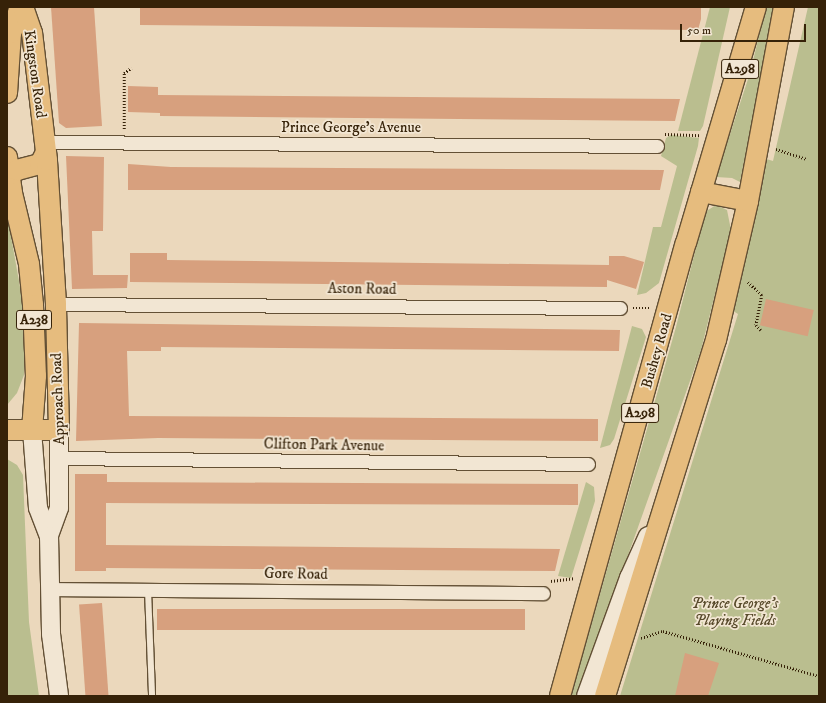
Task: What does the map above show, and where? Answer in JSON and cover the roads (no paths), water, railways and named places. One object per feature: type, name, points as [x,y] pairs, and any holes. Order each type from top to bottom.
[{"type":"main road","name":"Kingston Road","points":[[7,93],[11,33],[20,7]]},
{"type":"main road","name":"Kingston Road","points":[[23,7],[32,33],[46,147]]},
{"type":"main road","name":"Bushey Road","points":[[560,696],[594,580],[701,192],[756,7]]},
{"type":"main road","name":"A298","points":[[605,696],[716,340],[748,201],[784,7]]},
{"type":"main road","points":[[7,101],[14,95],[31,97],[40,103]]},
{"type":"main road","name":"A238","points":[[8,162],[17,170],[40,164],[46,147]]},
{"type":"main road","name":"Approach Road","points":[[46,147],[56,304],[60,458],[59,508],[49,536]]},
{"type":"main road","name":"Approach Road","points":[[8,162],[12,193],[29,264],[33,305],[36,376],[32,430],[38,508],[49,536],[53,663],[59,696]]},
{"type":"main road","points":[[701,192],[748,201]]},
{"type":"main road","points":[[7,430],[59,430]]},
{"type":"main road","points":[[586,696],[629,578],[672,482]]},
{"type":"street","name":"Prince George's Avenue","points":[[46,147],[124,142],[657,146]]},
{"type":"street","name":"Aston Road","points":[[56,304],[620,308]]},
{"type":"street","name":"Clifton Park Avenue","points":[[60,458],[588,464]]},
{"type":"street","name":"Gore Road","points":[[50,589],[148,588],[543,593]]},
{"type":"lane","points":[[148,588],[152,696]]},
{"type":"park label","name":"Prince George's Playing Fields","points":[[735,612]]}]
